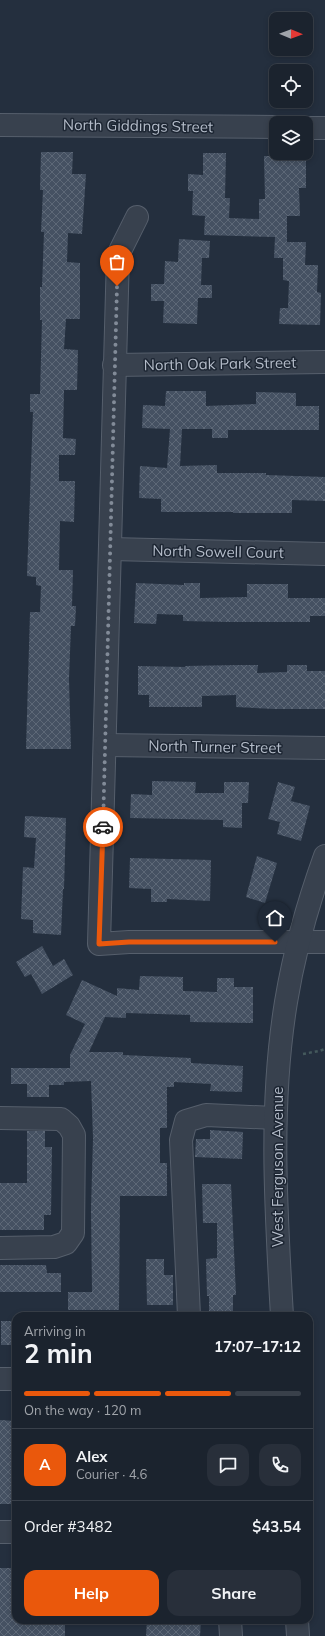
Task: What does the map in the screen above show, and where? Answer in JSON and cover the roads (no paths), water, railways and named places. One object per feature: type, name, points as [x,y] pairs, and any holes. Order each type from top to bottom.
[{"type":"street","name":"North Giddings Street","points":[[0,125],[269,127]]},
{"type":"street","points":[[313,128],[325,128]]},
{"type":"street","points":[[137,217],[118,254],[99,944],[129,942],[325,942]]},
{"type":"street","name":"North Oak Park Street","points":[[114,365],[325,362]]},
{"type":"street","name":"North Sowell Court","points":[[111,549],[325,554]]},
{"type":"street","name":"North Turner Street","points":[[105,745],[325,748]]},
{"type":"street","name":"West Ferguson Avenue","points":[[282,1312],[275,1167],[275,1118],[280,1053],[286,1001],[299,942],[316,881],[325,856]]},
{"type":"street","points":[[189,1312],[181,1140],[186,1121],[206,1115],[275,1118]]},
{"type":"street","points":[[0,1118],[61,1119],[69,1126],[74,1135],[73,1233],[66,1243],[54,1247],[0,1248]]},
{"type":"street","points":[[0,1379],[12,1379]]},
{"type":"street","points":[[0,1532],[12,1532]]},
{"type":"street","points":[[230,1624],[231,1636]]},
{"type":"street","points":[[297,1624],[298,1636]]}]
